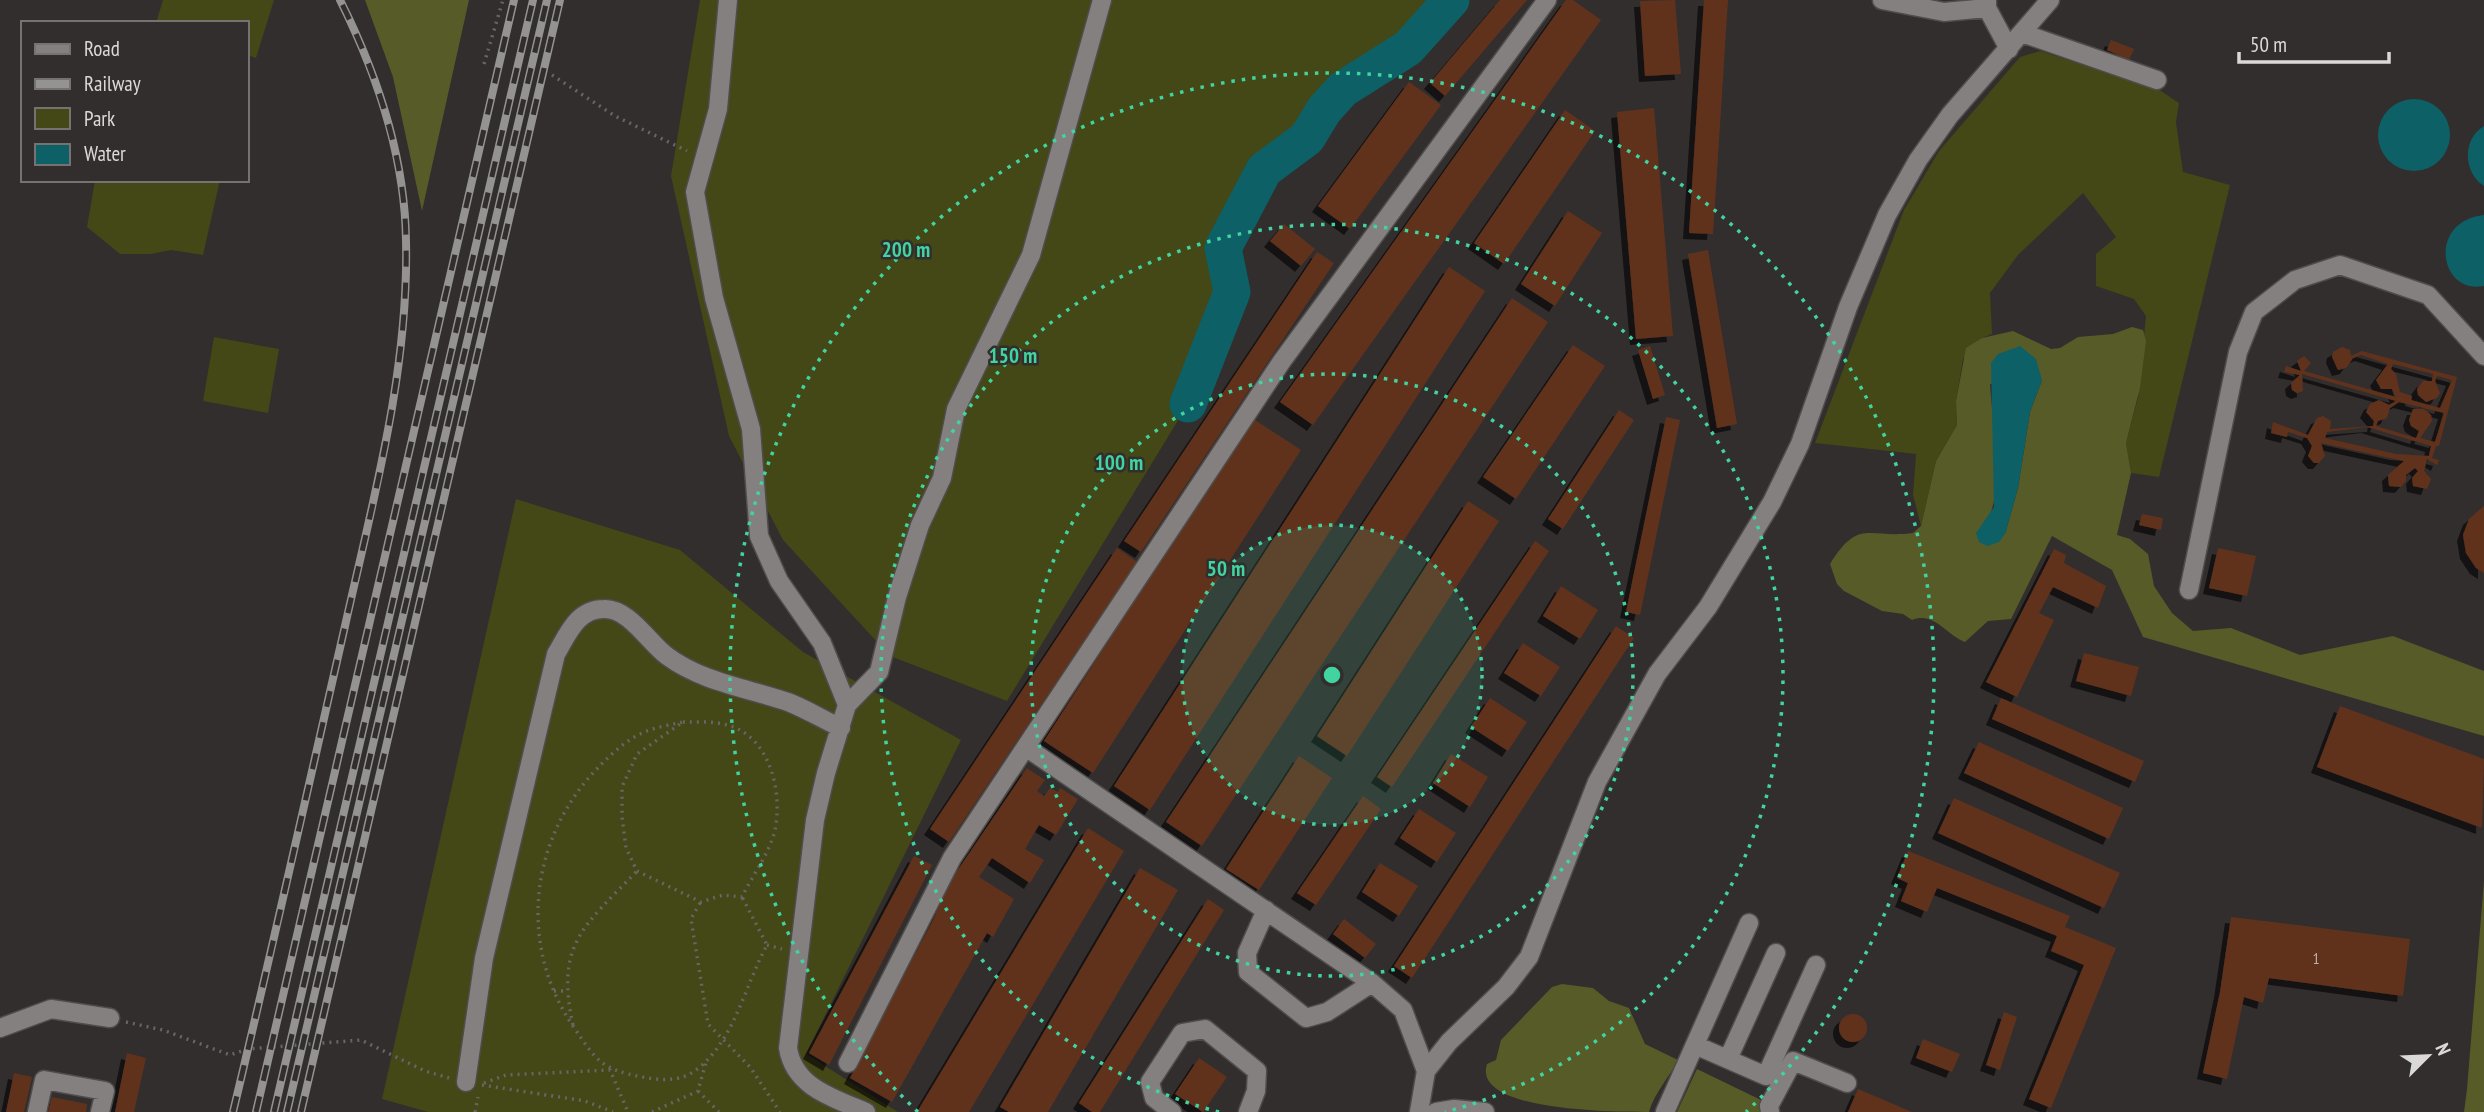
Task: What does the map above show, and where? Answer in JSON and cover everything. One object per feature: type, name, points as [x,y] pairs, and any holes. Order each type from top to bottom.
[{"type":"street","points":[[728,0],[718,109],[695,192],[714,298],[751,429],[759,536],[779,581],[822,643],[847,705]]},
{"type":"street","points":[[866,1112],[826,1095],[803,1080],[791,1066],[788,1048],[815,820],[847,705],[879,672],[897,597],[920,525],[942,478],[956,409],[1031,255],[1102,0]]},
{"type":"street","points":[[848,1063],[951,858],[1027,748],[1282,362],[1547,0]]},
{"type":"street","points":[[1882,0],[1944,12],[1987,4],[2009,49]]},
{"type":"street","points":[[1419,1112],[1426,1071],[1449,1042],[1506,988],[1529,957],[1597,782],[1657,674],[1707,607],[1772,502],[1800,444],[1848,307],[1887,215],[1918,160],[1950,115],[2050,0]]},
{"type":"street","points":[[2022,33],[2157,80]]},
{"type":"street","points":[[2189,590],[2238,352],[2255,312],[2295,279],[2340,265],[2428,295],[2484,356]]},
{"type":"street","points":[[473,1083],[484,958],[556,654],[577,620],[587,611],[607,608],[619,613],[666,656],[697,675],[790,703],[841,728]]},
{"type":"street","points":[[1027,748],[1372,983],[1403,1010],[1426,1071]]},
{"type":"street","points":[[1266,910],[1247,953],[1248,972],[1306,1018],[1327,1012],[1372,983]]},
{"type":"street","points":[[1665,1112],[1749,923]]},
{"type":"street","points":[[1728,1059],[1776,953]]},
{"type":"street","points":[[1695,1045],[1766,1076],[1815,965]]},
{"type":"street","points":[[0,1028],[51,1009],[110,1018]]},
{"type":"street","points":[[1172,1112],[1154,1098],[1150,1082],[1182,1033],[1205,1029],[1257,1071],[1256,1091],[1249,1111]]},
{"type":"street","points":[[1770,1112],[1769,1106],[1793,1061],[1847,1083]]},
{"type":"street","points":[[37,1112],[44,1080],[105,1091],[100,1112]]},
{"type":"street","points":[[1436,1112],[1454,1109],[1485,1112]]},
{"type":"path","points":[[484,64],[503,0]]},
{"type":"path","points":[[552,75],[615,116],[704,160]]},
{"type":"path","points":[[683,722],[637,754],[622,787],[626,848],[637,871],[701,902]]},
{"type":"path","points":[[628,1112],[610,1070],[587,1046],[558,1005],[544,968],[539,941],[539,883],[545,855],[558,823],[576,791],[619,747],[642,733],[683,722],[728,725],[746,734],[761,749],[776,783],[774,832],[742,897]]},
{"type":"path","points":[[642,733],[647,735],[650,744]]},
{"type":"path","points":[[554,991],[564,991],[574,940],[637,871]]},
{"type":"path","points":[[742,897],[723,895],[701,902],[691,919],[708,1024],[750,1067],[780,1112]]},
{"type":"path","points":[[473,1083],[506,1074],[610,1070],[658,1080],[691,1074],[724,1040],[767,945],[742,897]]},
{"type":"path","points":[[566,985],[574,1027]]},
{"type":"path","points":[[110,1018],[163,1030],[230,1055],[248,1049],[361,1040],[425,1071],[473,1083],[585,1101],[613,1112]]},
{"type":"path","points":[[652,1112],[698,1091],[707,1060]]},
{"type":"path","points":[[473,1083],[475,1112]]},
{"type":"path","points":[[698,1091],[719,1112]]},
{"type":"green space","points":[[163,0],[274,0],[256,58],[248,55],[248,21],[157,21]]},
{"type":"green space","points":[[365,0],[469,0],[422,211],[393,77]]},
{"type":"green space","points":[[700,0],[1451,0],[1408,48],[1343,89],[1324,110],[1307,138],[1264,170],[1224,248],[1232,292],[1188,404],[1007,701],[890,656],[783,540],[729,436],[671,176]]},
{"type":"green space","points":[[2040,51],[2158,89],[2179,103],[2176,122],[2183,172],[2230,185],[2159,477],[2131,473],[2126,443],[2138,398],[2146,316],[2134,299],[2096,286],[2096,254],[2116,237],[2083,193],[2018,255],[1990,293],[1992,334],[1982,338],[1963,359],[1956,401],[1957,425],[1936,461],[1921,526],[1913,495],[1916,454],[1815,443],[1904,210],[1939,151],[2020,57]]},
{"type":"green space","points":[[95,182],[220,182],[203,255],[171,250],[151,254],[120,254],[87,227]]},
{"type":"green space","points":[[2132,327],[2143,330],[2146,341],[2140,388],[2126,443],[2131,473],[2117,535],[2130,539],[2148,554],[2154,586],[2172,613],[2193,631],[2231,628],[2300,655],[2393,636],[2484,671],[2484,736],[2143,637],[2112,570],[2052,536],[2011,619],[1988,621],[1965,642],[1933,621],[1920,618],[1912,620],[1903,614],[1882,611],[1844,591],[1837,584],[1830,564],[1849,540],[1866,533],[1913,533],[1921,526],[1936,461],[1957,425],[1956,401],[1966,348],[1982,338],[2013,331],[2051,349],[2060,348],[2078,337],[2113,334]],"holes":[[[2042,380],[2030,412],[2018,488],[2005,534],[1989,516],[1996,488],[1995,433],[1990,384]]]},
{"type":"green space","points":[[214,337],[279,349],[268,413],[203,401]]},
{"type":"green space","points":[[516,499],[680,550],[803,652],[961,740],[806,1054],[898,1112],[428,1112],[382,1099]]},
{"type":"green space","points":[[2484,881],[2484,1112],[2464,1112],[2467,1089]]},
{"type":"green space","points":[[1562,984],[1593,988],[1609,1001],[1629,1008],[1645,1044],[1678,1060],[1654,1098],[1649,1112],[1550,1106],[1501,1092],[1488,1080],[1487,1064],[1496,1060],[1501,1040],[1552,987]]},
{"type":"green space","points":[[1697,1069],[1761,1100],[1762,1112],[1677,1112]]},
{"type":"water","points":[[2414,99],[2434,105],[2444,115],[2450,135],[2444,155],[2434,165],[2414,171],[2394,165],[2384,155],[2378,135],[2384,115],[2394,105]]},
{"type":"water","points":[[2484,126],[2484,186],[2472,173],[2468,156],[2472,139]]},
{"type":"water","points":[[2484,215],[2484,286],[2469,286],[2457,280],[2449,269],[2447,242],[2454,230],[2466,220]]},
{"type":"water","points":[[2020,346],[2036,359],[2042,380],[2030,412],[2018,488],[2005,534],[1999,542],[1988,546],[1979,542],[1976,533],[1994,507],[1991,363],[1998,354]]},
{"type":"building","points":[[1500,0],[1527,0],[1445,96],[1430,83]]},
{"type":"building","points":[[1566,0],[1573,0],[1601,20],[1313,425],[1280,402]]},
{"type":"building","points":[[1675,0],[1681,74],[1645,76],[1640,1]]},
{"type":"building","points":[[1704,0],[1728,0],[1713,234],[1689,233]]},
{"type":"building","points":[[2111,40],[2134,49],[2129,60],[2107,50]]},
{"type":"building","points":[[1409,82],[1441,105],[1350,229],[1318,206]]},
{"type":"building","points":[[1654,108],[1673,336],[1636,339],[1617,112]]},
{"type":"building","points":[[1565,110],[1595,131],[1504,264],[1474,243]]},
{"type":"building","points":[[1568,211],[1602,233],[1555,306],[1521,284]]},
{"type":"building","points":[[1284,224],[1315,249],[1301,266],[1270,241]]},
{"type":"building","points":[[1708,250],[1737,424],[1717,428],[1688,254]]},
{"type":"building","points":[[1317,252],[1334,263],[1141,552],[1124,541]]},
{"type":"building","points":[[1449,267],[1485,291],[1150,810],[1114,786]]},
{"type":"building","points":[[1512,298],[1548,322],[1202,846],[1166,822]]},
{"type":"building","points":[[1573,345],[1605,366],[1516,499],[1483,477]]},
{"type":"building","points":[[1650,346],[1665,395],[1653,399],[1638,350]]},
{"type":"building","points":[[2342,347],[2350,350],[2351,356],[2362,351],[2457,377],[2439,446],[2436,446],[2432,458],[2439,460],[2437,465],[2427,459],[2424,471],[2431,479],[2427,489],[2413,486],[2412,478],[2418,471],[2415,468],[2406,475],[2406,481],[2401,487],[2389,486],[2388,475],[2404,461],[2321,443],[2325,456],[2319,463],[2314,463],[2308,456],[2312,446],[2307,438],[2288,432],[2287,437],[2271,433],[2273,422],[2308,435],[2317,418],[2323,416],[2331,421],[2330,429],[2373,426],[2374,421],[2366,412],[2370,404],[2379,400],[2389,405],[2396,401],[2302,374],[2303,391],[2297,393],[2292,390],[2291,383],[2300,375],[2284,372],[2286,366],[2301,371],[2297,361],[2304,356],[2311,363],[2304,371],[2396,397],[2392,389],[2381,389],[2376,380],[2388,364],[2361,355],[2353,358],[2346,368],[2338,370],[2332,357],[2333,352]],"holes":[[[2393,364],[2433,374],[2432,381],[2423,381],[2417,389],[2418,395],[2426,402],[2437,398],[2440,393],[2435,381],[2437,376],[2452,380],[2440,408],[2411,400],[2412,396],[2400,392],[2396,374],[2391,369]],[[2399,402],[2444,413],[2435,442],[2420,438],[2432,421],[2431,415],[2424,409],[2413,409],[2409,420],[2411,426],[2419,431],[2416,438],[2376,426],[2378,421],[2387,418],[2390,408]],[[2367,427],[2431,446],[2429,456],[2396,454],[2325,438],[2327,432]]]},
{"type":"building","points":[[1619,410],[1634,420],[1563,529],[1548,519]]},
{"type":"building","points":[[1666,417],[1680,420],[1640,615],[1626,612]]},
{"type":"building","points":[[1252,418],[1301,450],[1093,773],[1044,741]]},
{"type":"building","points":[[1468,501],[1499,521],[1347,756],[1317,736]]},
{"type":"building","points":[[2484,506],[2484,573],[2476,568],[2466,553],[2463,535],[2469,519]]},
{"type":"building","points":[[2142,514],[2163,518],[2161,530],[2139,525]]},
{"type":"building","points":[[1535,541],[1549,551],[1392,787],[1377,777]]},
{"type":"building","points":[[1117,548],[1137,562],[949,842],[930,829]]},
{"type":"building","points":[[2218,548],[2256,556],[2247,596],[2209,588]]},
{"type":"building","points":[[2054,549],[2066,555],[2064,563],[2106,586],[2098,608],[2053,587],[2039,613],[2054,620],[2017,697],[1986,682]]},
{"type":"building","points":[[1561,586],[1598,610],[1580,639],[1543,616]]},
{"type":"building","points":[[1616,626],[1634,638],[1412,978],[1394,966]]},
{"type":"building","points":[[1523,643],[1560,667],[1541,696],[1504,673]]},
{"type":"building","points":[[2084,653],[2139,667],[2131,696],[2076,681]]},
{"type":"building","points":[[1490,698],[1527,722],[1508,751],[1471,727]]},
{"type":"building","points":[[2001,698],[2144,761],[2135,782],[1992,719]]},
{"type":"building","points":[[2340,706],[2484,759],[2482,828],[2317,767]]},
{"type":"building","points":[[1979,742],[2123,808],[2109,839],[1964,773]]},
{"type":"building","points":[[1451,754],[1488,777],[1470,807],[1433,783]]},
{"type":"building","points":[[1299,756],[1332,778],[1259,890],[1226,869]]},
{"type":"building","points":[[1027,768],[1045,780],[1037,791],[1044,796],[1050,788],[1058,792],[1060,788],[1078,799],[1056,835],[1039,825],[1025,849],[1044,860],[1030,883],[992,858],[979,877],[1014,899],[993,937],[987,933],[892,1102],[850,1078],[933,920],[951,880]]},
{"type":"building","points":[[1363,796],[1381,809],[1316,905],[1297,893]]},
{"type":"building","points":[[1954,798],[2120,873],[2104,908],[1938,833]]},
{"type":"building","points":[[1419,809],[1456,833],[1437,862],[1400,838]]},
{"type":"building","points":[[1088,828],[1124,851],[969,1112],[917,1112]]},
{"type":"building","points":[[1908,851],[2070,916],[2065,927],[2116,948],[2051,1108],[2029,1099],[2084,965],[2051,951],[2057,936],[1937,888],[1927,912],[1901,901],[1908,883],[1897,878]]},
{"type":"building","points":[[914,856],[932,865],[829,1065],[809,1053]]},
{"type":"building","points":[[1380,863],[1418,886],[1399,916],[1362,892]]},
{"type":"building","points":[[1140,868],[1178,890],[1048,1112],[1009,1112],[1000,1107]]},
{"type":"building","points":[[1208,899],[1224,910],[1100,1112],[1092,1112],[1079,1103]]},
{"type":"building","points":[[2231,917],[2410,939],[2403,996],[2269,978],[2263,1003],[2244,997],[2227,1079],[2203,1073],[2220,992]]},
{"type":"building","points":[[1344,919],[1376,944],[1365,958],[1333,934]]},
{"type":"building","points":[[2004,1012],[2017,1017],[2000,1070],[1986,1065]]},
{"type":"building","points":[[1853,1014],[1863,1018],[1867,1028],[1863,1038],[1853,1042],[1843,1038],[1839,1028],[1843,1018]]},
{"type":"building","points":[[1923,1039],[1960,1054],[1952,1072],[1916,1058]]},
{"type":"building","points":[[127,1053],[146,1058],[134,1112],[115,1112]]},
{"type":"building","points":[[1199,1058],[1227,1077],[1203,1112],[1175,1094]]},
{"type":"building","points":[[14,1073],[32,1077],[24,1112],[6,1112]]},
{"type":"building","points":[[1858,1089],[1912,1112],[1848,1112]]},
{"type":"building","points":[[52,1097],[87,1104],[86,1112],[48,1112]]},
{"type":"waterway","points":[[1188,404],[1232,292],[1223,248],[1264,170],[1307,138],[1324,110],[1343,89],[1408,48],[1451,0]]},
{"type":"railway","points":[[233,1112],[377,483],[402,338],[406,241],[400,179],[377,87],[340,0]]},
{"type":"railway","points":[[256,1112],[514,0]]},
{"type":"railway","points":[[274,1112],[533,0]]},
{"type":"railway","points":[[287,1112],[547,0]]},
{"type":"railway","points":[[301,1112],[560,0]]}]
